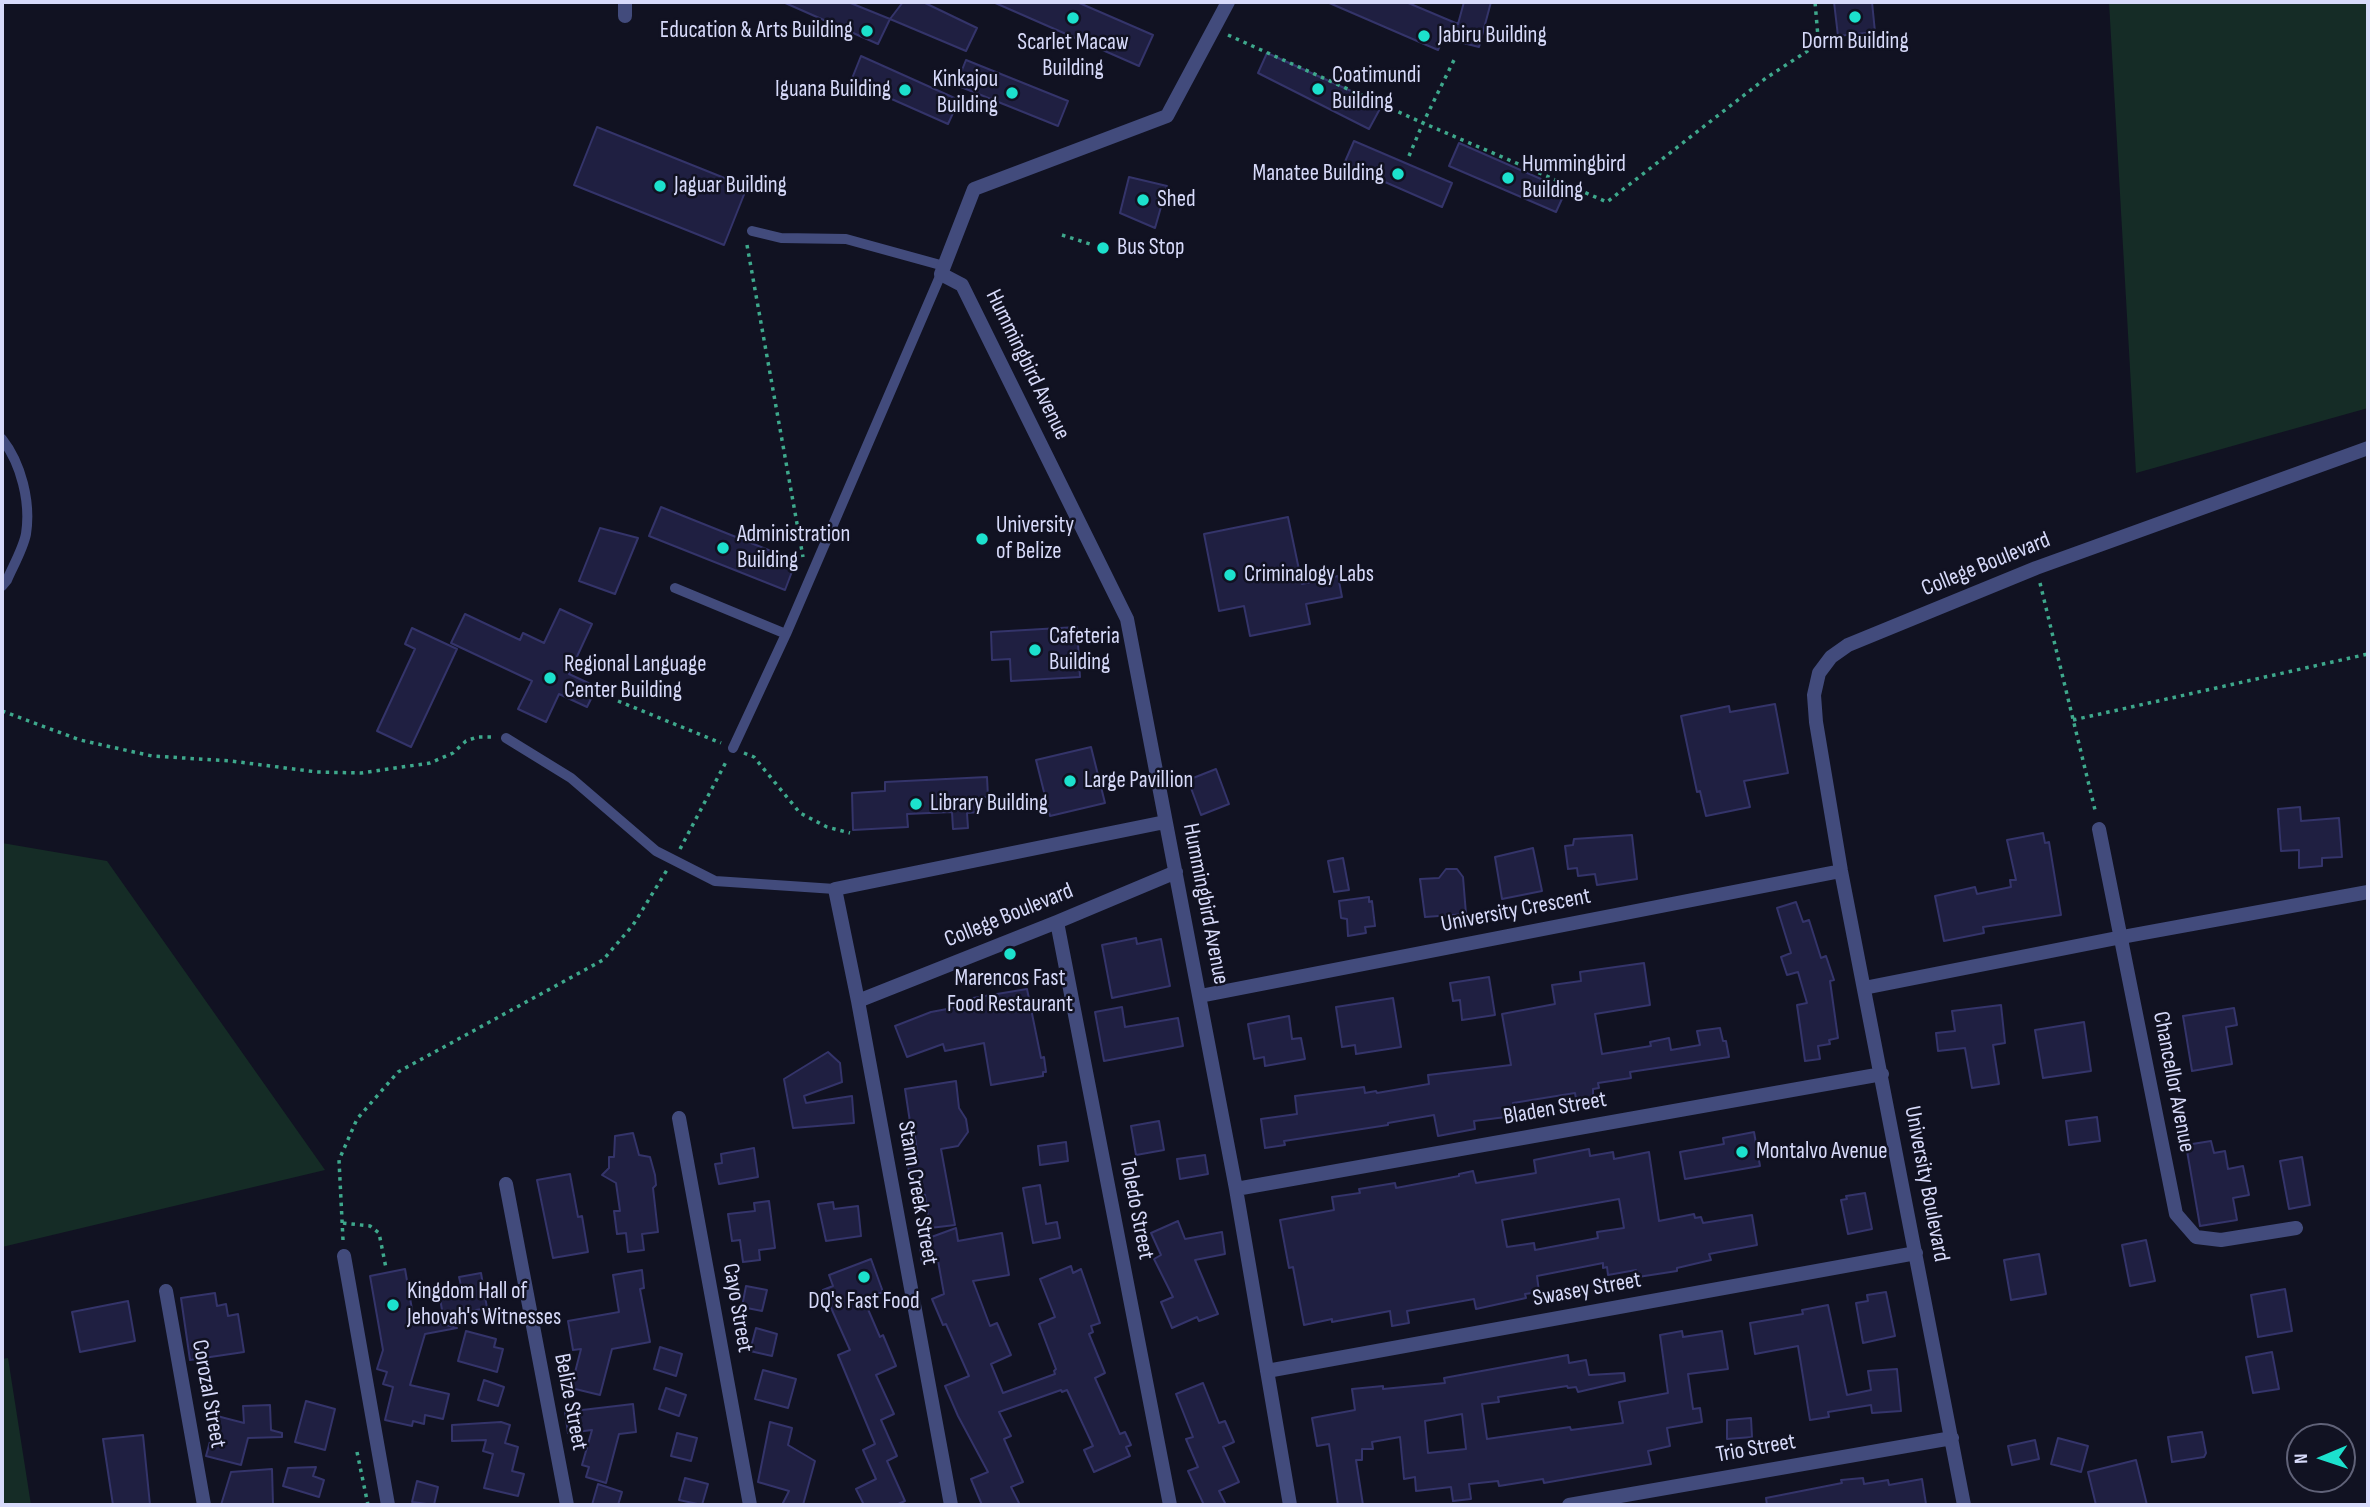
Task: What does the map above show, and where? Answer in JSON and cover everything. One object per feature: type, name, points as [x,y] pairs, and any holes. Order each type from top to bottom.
[{"type":"street","points":[[942,270],[974,189],[1167,116],[1228,2]]},
{"type":"street","name":"Hummingbird Avenue","points":[[942,270],[962,285],[1127,618],[1236,1189],[1290,1505]]},
{"type":"street","name":"College Boulevard","points":[[1841,871],[1816,722],[1814,695],[1819,673],[1831,657],[1848,645],[2036,569],[2368,448]]},
{"type":"street","points":[[835,889],[1165,822]]},
{"type":"street","name":"Chancellor Avenue","points":[[2099,830],[2176,1214],[2196,1237],[2221,1240],[2296,1228]]},
{"type":"street","name":"University Boulevard","points":[[1841,871],[1964,1505]]},
{"type":"street","name":"University Crescent","points":[[1200,996],[1841,871]]},
{"type":"street","name":"College Boulevard","points":[[859,1001],[1176,872]]},
{"type":"street","name":"Stann Creek Street","points":[[835,889],[859,1001],[951,1505]]},
{"type":"street","points":[[1864,988],[2368,892]]},
{"type":"street","name":"Toledo Street","points":[[1057,922],[1170,1505]]},
{"type":"street","name":"Bladen Street","points":[[1236,1189],[1882,1074]]},
{"type":"street","name":"Cayo Street","points":[[679,1118],[750,1505]]},
{"type":"street","name":"Belize Street","points":[[506,1184],[567,1505]]},
{"type":"street","name":"Swasey Street","points":[[1266,1371],[1916,1253]]},
{"type":"street","points":[[344,1255],[388,1505]]},
{"type":"street","name":"Corozal Street","points":[[166,1291],[204,1505]]},
{"type":"street","name":"Trio Street","points":[[1569,1505],[1952,1438]]},
{"type":"lane","points":[[733,748],[786,634],[942,270],[846,239],[781,239],[752,231]]},
{"type":"lane","points":[[2,439],[9,447],[26,491],[26,534],[2,586]]},
{"type":"lane","points":[[675,588],[786,634]]},
{"type":"lane","points":[[506,737],[571,778],[656,851],[715,881],[835,889]]},
{"type":"path","points":[[1213,29],[1606,202],[1757,84],[1809,50],[1818,37],[1815,2]]},
{"type":"path","points":[[1409,156],[1456,56]]},
{"type":"path","points":[[1062,235],[1090,244]]},
{"type":"path","points":[[747,245],[802,545]]},
{"type":"path","points":[[2036,569],[2099,830]]},
{"type":"path","points":[[2073,720],[2368,654]]},
{"type":"path","points":[[2,711],[80,740],[152,756],[231,761],[317,772],[362,773],[430,763],[453,753],[466,741],[477,737],[506,737]]},
{"type":"path","points":[[344,1255],[339,1160],[357,1119],[398,1072],[603,960],[633,925],[674,860],[733,748]]},
{"type":"path","points":[[343,1223],[370,1226],[379,1233],[386,1268]]},
{"type":"path","points":[[357,1452],[368,1505]]},
{"type":"green space","points":[[2109,2],[2368,2],[2368,408],[2136,473]]},
{"type":"green space","points":[[2,843],[107,861],[325,1170],[2,1247]]},
{"type":"green space","points":[[8,1358],[31,1505],[2,1505],[2,1359]]},
{"type":"building","name":"Education & Arts Building","points":[[783,2],[848,2],[890,19],[878,44]]},
{"type":"building","points":[[903,2],[923,2],[977,28],[966,51],[890,19]]},
{"type":"building","name":"Scarlet Macaw Building","points":[[993,2],[1077,2],[1153,35],[1139,66]]},
{"type":"building","name":"Jabiru Building","points":[[1327,2],[1406,2],[1458,24],[1464,2],[1491,2],[1479,47],[1443,38],[1438,50]]},
{"type":"building","name":"Dorm Building","points":[[1834,2],[1872,2],[1875,32],[1838,36]]},
{"type":"building","name":"Coatimundi Building","points":[[1267,53],[1382,105],[1369,129],[1258,73]]},
{"type":"building","name":"Iguana Building","points":[[861,56],[959,100],[948,124],[851,81]]},
{"type":"building","name":"Kinkajou Building","points":[[966,60],[1068,101],[1058,126],[956,85]]},
{"type":"building","name":"Jaguar Building","points":[[597,127],[747,187],[724,245],[574,185]]},
{"type":"building","name":"Manatee Building","points":[[1354,141],[1452,183],[1442,207],[1344,164]]},
{"type":"building","name":"Hummingbird Building","points":[[1459,143],[1566,190],[1556,212],[1449,166]]},
{"type":"building","name":"Shed","points":[[1129,177],[1167,186],[1155,228],[1120,213]]},
{"type":"building","name":"Administration Building","points":[[661,507],[796,561],[785,590],[649,536]]},
{"type":"building","name":"Criminalogy Labs","points":[[1288,517],[1302,584],[1338,576],[1342,597],[1306,604],[1310,624],[1250,636],[1244,606],[1219,611],[1204,534]]},
{"type":"building","points":[[600,528],[638,538],[615,594],[579,581]]},
{"type":"building","name":"Regional Language Center Building","points":[[560,609],[592,624],[569,674],[597,687],[587,707],[559,694],[546,722],[518,709],[532,681],[451,643],[465,614],[520,640],[523,633],[544,643]]},
{"type":"building","name":"Cafeteria Building","points":[[1077,627],[1080,677],[1011,681],[1010,659],[992,660],[991,632]]},
{"type":"building","points":[[412,628],[457,649],[411,747],[377,731],[415,649],[405,644]]},
{"type":"building","points":[[1775,704],[1788,773],[1744,781],[1750,807],[1706,816],[1700,791],[1697,792],[1681,716],[1729,706],[1730,712]]},
{"type":"building","name":"Large Pavillion","points":[[1091,747],[1105,803],[1050,816],[1036,760]]},
{"type":"building","points":[[1216,769],[1229,804],[1201,815],[1188,780]]},
{"type":"building","name":"Library Building","points":[[987,777],[988,797],[980,797],[980,812],[967,813],[968,828],[953,829],[952,812],[907,814],[908,827],[853,830],[852,793],[885,791],[885,782]]},
{"type":"building","points":[[2300,807],[2301,821],[2339,818],[2342,857],[2322,858],[2322,866],[2299,868],[2299,850],[2281,851],[2278,809]]},
{"type":"building","points":[[2043,833],[2045,843],[2049,842],[2061,915],[1983,927],[1984,933],[1944,941],[1935,896],[1975,887],[1977,894],[2011,887],[2010,880],[2016,880],[2007,840]]},
{"type":"building","points":[[1632,835],[1637,879],[1597,885],[1595,874],[1578,876],[1577,868],[1568,869],[1565,846],[1573,845],[1574,839]]},
{"type":"building","points":[[1533,848],[1542,891],[1502,899],[1495,857]]},
{"type":"building","points":[[1343,858],[1349,890],[1334,892],[1328,861]]},
{"type":"building","points":[[1446,869],[1457,869],[1463,877],[1466,914],[1425,917],[1420,879],[1439,878]]},
{"type":"building","points":[[1369,897],[1369,902],[1372,901],[1375,926],[1365,927],[1366,933],[1348,936],[1347,919],[1341,918],[1339,901]]},
{"type":"building","points":[[1796,902],[1803,922],[1809,920],[1821,958],[1826,956],[1834,980],[1830,981],[1838,1038],[1829,1040],[1830,1044],[1818,1046],[1820,1059],[1805,1061],[1797,1005],[1807,1003],[1798,972],[1787,975],[1781,957],[1791,953],[1777,908]]},
{"type":"building","points":[[1136,938],[1137,944],[1161,939],[1170,986],[1112,998],[1102,945]]},
{"type":"building","points":[[1644,963],[1650,1005],[1595,1014],[1602,1054],[1651,1046],[1650,1042],[1669,1038],[1671,1050],[1700,1045],[1697,1031],[1720,1028],[1729,1057],[1630,1072],[1631,1078],[1598,1083],[1599,1088],[1593,1089],[1593,1098],[1576,1099],[1575,1093],[1513,1103],[1514,1116],[1474,1121],[1475,1129],[1438,1136],[1434,1115],[1284,1141],[1285,1145],[1265,1148],[1261,1119],[1297,1114],[1295,1096],[1364,1087],[1365,1093],[1377,1093],[1429,1084],[1428,1075],[1511,1065],[1502,1014],[1555,1004],[1552,985],[1581,981],[1580,972]]},
{"type":"building","points":[[1489,977],[1495,1015],[1462,1020],[1460,1000],[1453,1001],[1450,983]]},
{"type":"building","points":[[1027,989],[1041,1058],[1044,1057],[1046,1072],[1043,1072],[1043,1076],[991,1085],[984,1043],[945,1051],[943,1044],[907,1057],[895,1026],[931,1012],[974,1004],[973,998]]},
{"type":"building","points":[[1393,998],[1401,1047],[1356,1054],[1355,1045],[1342,1047],[1336,1007]]},
{"type":"building","points":[[2001,1005],[2005,1043],[1993,1045],[1999,1084],[1972,1088],[1965,1048],[1938,1051],[1936,1033],[1955,1031],[1952,1011]]},
{"type":"building","points":[[1122,1007],[1125,1027],[1178,1018],[1183,1046],[1104,1061],[1095,1012]]},
{"type":"building","points":[[2234,1008],[2237,1025],[2226,1027],[2232,1064],[2192,1071],[2183,1016]]},
{"type":"building","points":[[1289,1016],[1292,1039],[1301,1038],[1305,1059],[1265,1066],[1264,1057],[1254,1059],[1248,1024]]},
{"type":"building","points":[[2084,1022],[2091,1071],[2043,1078],[2035,1030]]},
{"type":"building","points":[[828,1052],[840,1063],[842,1082],[804,1096],[806,1103],[852,1096],[854,1123],[793,1128],[784,1079]]},
{"type":"building","points":[[956,1081],[959,1108],[966,1119],[968,1132],[958,1146],[941,1149],[955,1225],[930,1228],[925,1195],[914,1197],[907,1161],[918,1159],[905,1089]]},
{"type":"building","points":[[2097,1117],[2100,1141],[2069,1145],[2066,1121]]},
{"type":"building","points":[[1159,1121],[1164,1150],[1136,1155],[1131,1126]]},
{"type":"building","points":[[1754,1132],[1760,1166],[1685,1179],[1680,1152],[1724,1144],[1723,1138]]},
{"type":"building","points":[[633,1133],[639,1155],[650,1157],[655,1175],[656,1185],[653,1188],[658,1232],[642,1234],[644,1250],[628,1252],[626,1233],[617,1234],[614,1211],[620,1211],[616,1183],[602,1175],[609,1168],[609,1157],[614,1157],[615,1136]]},
{"type":"building","points":[[2211,1141],[2214,1153],[2225,1151],[2228,1169],[2243,1166],[2249,1195],[2233,1198],[2237,1220],[2200,1226],[2186,1145]]},
{"type":"building","points":[[1066,1142],[1068,1161],[1040,1165],[1038,1146]]},
{"type":"building","points":[[754,1148],[758,1177],[719,1184],[715,1164],[722,1163],[721,1154]]},
{"type":"building","points":[[1589,1149],[1590,1156],[1613,1152],[1614,1159],[1649,1152],[1659,1221],[1694,1214],[1695,1218],[1701,1217],[1703,1223],[1752,1215],[1757,1245],[1709,1254],[1711,1260],[1677,1268],[1677,1271],[1638,1277],[1636,1270],[1608,1275],[1607,1267],[1603,1268],[1603,1263],[1537,1276],[1539,1292],[1525,1294],[1526,1298],[1476,1309],[1474,1299],[1407,1311],[1409,1323],[1392,1326],[1390,1311],[1304,1325],[1293,1267],[1289,1268],[1280,1220],[1334,1210],[1332,1197],[1360,1193],[1359,1189],[1395,1183],[1396,1188],[1473,1171],[1476,1183],[1536,1173],[1534,1160]],"holes":[[[1619,1199],[1624,1228],[1597,1232],[1598,1238],[1535,1250],[1534,1243],[1507,1247],[1502,1220]]]},
{"type":"building","points":[[1205,1155],[1208,1174],[1180,1179],[1177,1159]]},
{"type":"building","points":[[2302,1157],[2310,1205],[2289,1209],[2280,1161]]},
{"type":"building","points":[[570,1174],[578,1217],[582,1216],[588,1252],[553,1258],[537,1180]]},
{"type":"building","points":[[1040,1185],[1046,1224],[1057,1222],[1060,1238],[1033,1243],[1023,1188]]},
{"type":"building","points":[[1865,1193],[1872,1229],[1848,1234],[1841,1200],[1847,1199],[1846,1196]]},
{"type":"building","points":[[769,1201],[775,1248],[759,1250],[760,1260],[743,1262],[740,1240],[732,1241],[728,1214],[755,1211],[754,1203]]},
{"type":"building","points":[[833,1202],[834,1209],[858,1206],[861,1236],[826,1241],[818,1204]]},
{"type":"building","points":[[1178,1221],[1185,1239],[1222,1232],[1225,1254],[1195,1260],[1218,1314],[1199,1321],[1197,1317],[1172,1328],[1161,1302],[1173,1297],[1154,1259],[1161,1255],[1151,1233]]},
{"type":"building","points":[[956,1228],[958,1241],[1002,1233],[1009,1275],[973,1281],[990,1326],[997,1323],[1011,1355],[991,1364],[1003,1393],[1055,1374],[1056,1369],[1039,1324],[1055,1317],[1040,1279],[1071,1266],[1073,1273],[1081,1269],[1100,1323],[1091,1326],[1093,1332],[1089,1334],[1105,1373],[1095,1378],[1120,1434],[1125,1432],[1131,1445],[1126,1447],[1130,1456],[1094,1472],[1084,1450],[1093,1446],[1067,1390],[1061,1390],[999,1412],[1011,1436],[1004,1439],[1023,1482],[1011,1487],[1020,1505],[982,1505],[971,1479],[988,1472],[945,1386],[969,1376],[932,1299],[944,1294],[938,1261],[922,1263],[920,1245],[926,1244],[926,1239]]},
{"type":"building","points":[[2146,1240],[2155,1281],[2130,1286],[2122,1245]]},
{"type":"building","points":[[2039,1254],[2046,1294],[2011,1300],[2004,1260]]},
{"type":"building","points":[[871,1259],[883,1292],[864,1300],[896,1366],[876,1375],[894,1414],[881,1420],[897,1456],[887,1461],[905,1501],[896,1505],[864,1505],[856,1489],[876,1479],[863,1450],[875,1444],[838,1355],[850,1350],[823,1290],[833,1286],[829,1275]]},
{"type":"building","points":[[405,1269],[414,1321],[425,1319],[457,1328],[425,1334],[410,1385],[449,1394],[443,1419],[425,1415],[424,1424],[413,1421],[412,1426],[385,1420],[393,1387],[383,1384],[387,1372],[377,1369],[383,1350],[370,1276]]},
{"type":"building","points":[[642,1270],[644,1288],[640,1289],[650,1342],[612,1349],[600,1395],[571,1388],[581,1349],[573,1350],[568,1321],[619,1312],[613,1275]]},
{"type":"building","points":[[481,1273],[487,1308],[443,1316],[440,1298],[463,1294],[459,1277]]},
{"type":"building","points":[[746,1286],[767,1290],[762,1311],[742,1307]]},
{"type":"building","points":[[2285,1289],[2292,1331],[2258,1337],[2251,1295]]},
{"type":"building","points":[[1886,1292],[1895,1336],[1863,1343],[1856,1303],[1868,1301],[1867,1295]]},
{"type":"building","points":[[215,1293],[217,1306],[226,1304],[228,1316],[238,1314],[244,1352],[190,1360],[181,1298]]},
{"type":"building","points":[[128,1301],[135,1341],[80,1352],[72,1312]]},
{"type":"building","points":[[1828,1305],[1847,1395],[1871,1390],[1868,1371],[1897,1369],[1901,1411],[1872,1413],[1871,1405],[1828,1412],[1829,1417],[1810,1420],[1798,1346],[1755,1354],[1750,1323],[1803,1314],[1802,1310]]},
{"type":"building","points":[[756,1328],[777,1334],[772,1356],[750,1351]]},
{"type":"building","points":[[466,1331],[496,1339],[494,1347],[503,1349],[497,1372],[458,1361]]},
{"type":"building","points":[[1682,1331],[1683,1337],[1722,1331],[1728,1369],[1688,1374],[1693,1409],[1700,1408],[1702,1422],[1667,1428],[1670,1446],[1648,1451],[1651,1464],[1544,1483],[1543,1479],[1499,1486],[1498,1481],[1469,1484],[1471,1499],[1453,1501],[1451,1487],[1416,1491],[1415,1477],[1404,1479],[1400,1437],[1372,1442],[1373,1449],[1362,1449],[1362,1460],[1356,1460],[1363,1505],[1338,1505],[1329,1444],[1317,1446],[1312,1418],[1355,1410],[1352,1389],[1445,1383],[1444,1378],[1568,1355],[1569,1363],[1586,1360],[1589,1375],[1624,1373],[1625,1381],[1578,1392],[1576,1387],[1567,1386],[1498,1397],[1499,1402],[1482,1404],[1487,1439],[1570,1427],[1571,1430],[1623,1423],[1619,1402],[1668,1393],[1660,1335]],"holes":[[[1462,1414],[1466,1449],[1428,1453],[1425,1421]]]},
{"type":"building","points":[[660,1347],[682,1354],[676,1376],[654,1369]]},
{"type":"building","points":[[2272,1352],[2279,1389],[2253,1393],[2246,1357]]},
{"type":"building","points":[[763,1370],[796,1379],[788,1408],[755,1399]]},
{"type":"building","points":[[484,1380],[504,1387],[498,1406],[478,1400]]},
{"type":"building","points":[[1203,1383],[1219,1423],[1225,1421],[1234,1442],[1223,1447],[1239,1482],[1219,1491],[1226,1505],[1204,1505],[1188,1471],[1198,1467],[1186,1439],[1193,1437],[1176,1394]]},
{"type":"building","points":[[666,1388],[686,1395],[679,1416],[659,1409]]},
{"type":"building","points":[[306,1401],[335,1409],[325,1450],[295,1442]]},
{"type":"building","points":[[633,1404],[636,1432],[619,1434],[606,1483],[586,1477],[589,1467],[582,1465],[592,1430],[568,1433],[565,1412]]},
{"type":"building","points":[[270,1405],[271,1430],[282,1433],[282,1437],[248,1438],[241,1465],[206,1456],[217,1416],[244,1423],[243,1406]]},
{"type":"building","points":[[1751,1418],[1752,1437],[1727,1439],[1727,1420]]},
{"type":"building","points":[[501,1422],[510,1425],[505,1443],[518,1447],[512,1471],[524,1474],[518,1496],[484,1488],[493,1454],[483,1451],[486,1440],[452,1441],[452,1425]]},
{"type":"building","points":[[770,1422],[792,1428],[788,1445],[815,1461],[803,1505],[782,1505],[789,1491],[758,1482]]},
{"type":"building","points":[[2202,1432],[2206,1453],[2204,1457],[2172,1462],[2168,1437]]},
{"type":"building","points":[[677,1433],[697,1438],[691,1461],[671,1456]]},
{"type":"building","points":[[143,1435],[150,1505],[113,1505],[103,1439]]},
{"type":"building","points":[[2058,1438],[2088,1446],[2081,1472],[2051,1464]]},
{"type":"building","points":[[2035,1440],[2039,1459],[2012,1465],[2008,1446]]},
{"type":"building","points":[[2136,1460],[2147,1505],[2096,1505],[2088,1472]]},
{"type":"building","points":[[316,1467],[313,1476],[324,1480],[319,1497],[283,1486],[288,1468]]},
{"type":"building","points":[[272,1469],[273,1505],[221,1505],[231,1472]]},
{"type":"building","points":[[685,1478],[708,1484],[702,1505],[679,1500]]},
{"type":"building","points":[[1863,1478],[1864,1484],[1888,1480],[1889,1485],[1922,1479],[1926,1504],[1767,1505],[1766,1498],[1842,1483],[1841,1480]]},
{"type":"building","points":[[417,1481],[438,1487],[434,1505],[412,1502]]},
{"type":"building","points":[[598,1484],[622,1492],[618,1505],[592,1505]]},
{"type":"place","name":"Dorm Building","points":[[1855,17]]},
{"type":"place","name":"Scarlet Macaw Building","points":[[1073,18]]},
{"type":"place","name":"Education & Arts Building","points":[[867,31]]},
{"type":"place","name":"Jabiru Building","points":[[1424,36]]},
{"type":"place","name":"Coatimundi Building","points":[[1318,89]]},
{"type":"place","name":"Iguana Building","points":[[905,90]]},
{"type":"place","name":"Kinkajou Building","points":[[1012,93]]},
{"type":"place","name":"Manatee Building","points":[[1398,174]]},
{"type":"place","name":"Hummingbird Building","points":[[1508,178]]},
{"type":"place","name":"Jaguar Building","points":[[660,186]]},
{"type":"place","name":"Shed","points":[[1143,200]]},
{"type":"place","name":"Bus Stop","points":[[1103,248]]},
{"type":"place","name":"University of Belize","points":[[982,539]]},
{"type":"place","name":"Administration Building","points":[[723,548]]},
{"type":"place","name":"Criminalogy Labs","points":[[1230,575]]},
{"type":"place","name":"Cafeteria Building","points":[[1035,650]]},
{"type":"place","name":"Regional Language Center Building","points":[[550,678]]},
{"type":"place","name":"Large Pavillion","points":[[1070,781]]},
{"type":"place","name":"Library Building","points":[[916,804]]},
{"type":"place","name":"Marencos Fast Food Restaurant","points":[[1010,954]]},
{"type":"place","name":"Montalvo Avenue","points":[[1742,1152]]},
{"type":"place","name":"DQ's Fast Food","points":[[864,1277]]},
{"type":"place","name":"Kingdom Hall of Jehovah's Witnesses","points":[[393,1305]]}]
